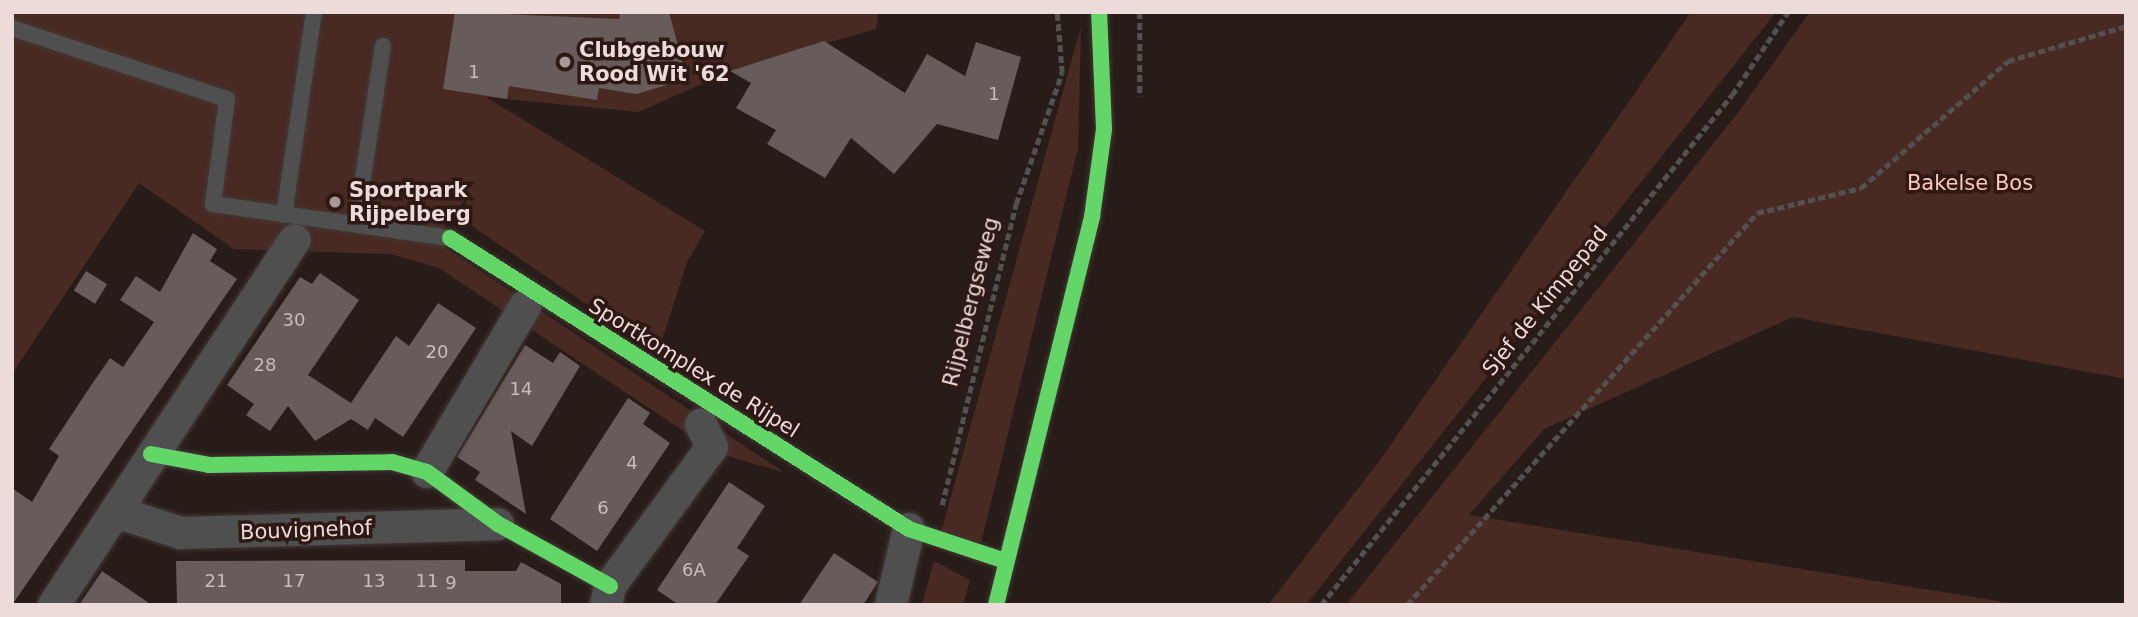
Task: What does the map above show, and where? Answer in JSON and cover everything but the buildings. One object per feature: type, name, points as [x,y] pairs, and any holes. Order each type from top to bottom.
[{"type":"street","points":[[996,605],[1092,217],[1104,129],[1099,12]]},
{"type":"street","points":[[54,605],[117,512],[290,228]]},
{"type":"street","name":"Sportkomplex de Rijpel","points":[[450,238],[922,533],[1006,561]]},
{"type":"street","points":[[427,472],[525,306]]},
{"type":"street","points":[[151,454],[209,465],[392,462],[427,472],[498,524],[608,595],[712,447],[701,424]]},
{"type":"street","name":"Bouvignehof","points":[[117,512],[181,533],[498,524]]},
{"type":"street","points":[[891,605],[922,533]]},
{"type":"lane","points":[[290,228],[314,12]]},
{"type":"lane","name":"Sportkomplex de Rijpel","points":[[12,28],[227,99],[213,204],[290,228],[356,224],[450,238]]},
{"type":"lane","points":[[356,224],[383,46]]},
{"type":"path","name":"Rijpelbergseweg","points":[[922,533],[1016,204],[1062,73],[1057,12]]},
{"type":"path","name":"Sjef de Kimpepad","points":[[1321,605],[1732,95],[1788,12]]},
{"type":"path","points":[[1407,605],[1757,213],[1861,188],[2008,61],[2126,26]]},
{"type":"green space","name":"Sportpark Rijpelberg","points":[[12,12],[879,12],[876,29],[730,71],[639,112],[486,97],[705,231],[687,262],[658,353],[472,226],[465,199],[435,241],[785,473],[715,452],[439,268],[390,254],[234,249],[139,183],[12,374]]},
{"type":"green space","points":[[1691,12],[1776,12],[1306,605],[1268,605],[1380,460]]},
{"type":"green space","name":"Bakelse Bos","points":[[1810,12],[2126,12],[2126,379],[1793,317],[1544,429],[1469,515],[2023,605],[1346,605],[1740,110]]},
{"type":"green space","points":[[1081,26],[1078,148],[981,543],[941,533]]},
{"type":"green space","points":[[934,561],[970,580],[963,605],[922,605]]},
{"type":"traffic: fast","points":[[996,605],[1092,217],[1104,129],[1099,12]]},
{"type":"traffic: fast","points":[[450,238],[909,529],[1006,561]]},
{"type":"traffic: fast","points":[[151,454],[209,465],[392,462],[427,472],[498,524],[610,586]]},
{"type":"place","name":"Clubgebouw Rood Wit '62","points":[[565,62]]},
{"type":"place","name":"Sportpark Rijpelberg","points":[[335,202]]}]
